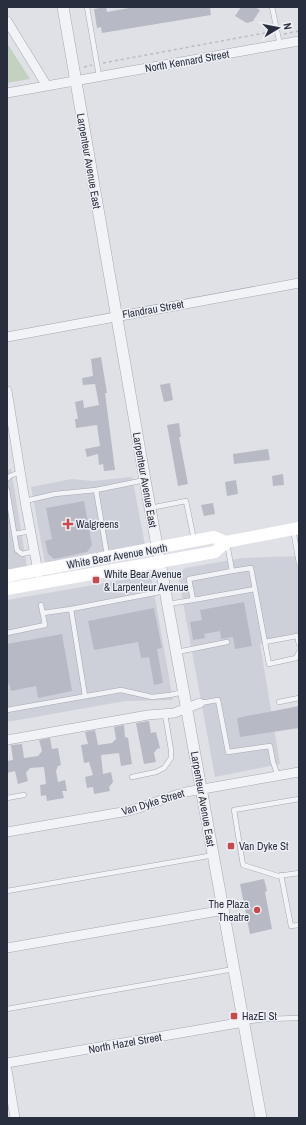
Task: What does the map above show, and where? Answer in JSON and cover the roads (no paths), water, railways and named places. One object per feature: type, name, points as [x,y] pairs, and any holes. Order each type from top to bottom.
[{"type":"main road","name":"White Bear Avenue North","points":[[7,576],[157,549],[214,537],[226,542],[297,530]]},
{"type":"main road","name":"White Bear Avenue North","points":[[7,589],[216,552],[226,542]]},
{"type":"street","name":"Larpenteur Avenue East","points":[[63,7],[157,549],[261,1118]]},
{"type":"street","points":[[7,21],[47,86]]},
{"type":"street","name":"North Kennard Street","points":[[7,93],[299,41]]},
{"type":"street","name":"Flandrau Street","points":[[7,337],[299,283]]},
{"type":"street","points":[[7,391],[25,501],[41,583]]},
{"type":"street","points":[[7,740],[140,717],[174,713],[200,704]]},
{"type":"street","name":"Van Dyke Street","points":[[7,832],[128,811],[142,808],[171,796],[299,772]]},
{"type":"street","points":[[7,948],[224,910]]},
{"type":"street","name":"North Hazel Street","points":[[7,1063],[244,1022]]},
{"type":"street","points":[[7,1070],[15,1118]]},
{"type":"lane","points":[[87,7],[99,76]]},
{"type":"lane","points":[[272,7],[280,45]]},
{"type":"lane","points":[[7,479],[10,476],[20,472]]},
{"type":"lane","points":[[25,501],[55,494],[96,490],[145,480]]},
{"type":"lane","points":[[7,490],[17,550],[22,554],[35,551]]},
{"type":"lane","points":[[96,490],[107,558]]},
{"type":"lane","points":[[150,508],[186,501],[194,541]]},
{"type":"lane","points":[[297,530],[299,563]]},
{"type":"lane","points":[[14,534],[31,531]]},
{"type":"lane","points":[[226,542],[232,571]]},
{"type":"lane","points":[[193,600],[189,578],[251,568],[269,664],[296,658],[299,652]]},
{"type":"lane","points":[[167,605],[255,589]]},
{"type":"lane","points":[[43,613],[165,591]]},
{"type":"lane","points":[[7,633],[45,625],[41,605]]},
{"type":"lane","points":[[71,609],[85,696]]},
{"type":"lane","points":[[265,642],[297,636],[299,644]]},
{"type":"lane","points":[[176,652],[227,642]]},
{"type":"lane","points":[[7,710],[121,690],[152,697],[183,692]]},
{"type":"lane","points":[[279,702],[299,698]]},
{"type":"lane","points":[[200,704],[218,700],[228,752],[270,746],[273,762],[278,776]]},
{"type":"lane","points":[[132,777],[156,772],[164,768],[171,758],[171,750],[164,714]]},
{"type":"lane","points":[[7,798],[24,795]]},
{"type":"lane","points":[[299,799],[234,810],[243,865],[278,876],[299,873]]},
{"type":"lane","points":[[7,891],[214,855]]},
{"type":"lane","points":[[281,875],[290,926],[299,925]]},
{"type":"lane","points":[[7,1009],[234,969]]},
{"type":"lane","points":[[244,1022],[265,1019],[299,1018]]},
{"type":"place","name":"Walgreens","points":[[68,524]]},
{"type":"place","name":"White Bear Avenue & Larpenteur Avenue","points":[[96,580]]},
{"type":"place","name":"Van Dyke St","points":[[231,846]]},
{"type":"place","name":"The Plaza Theatre","points":[[257,910]]},
{"type":"place","name":"HazEl St","points":[[234,1016]]}]
